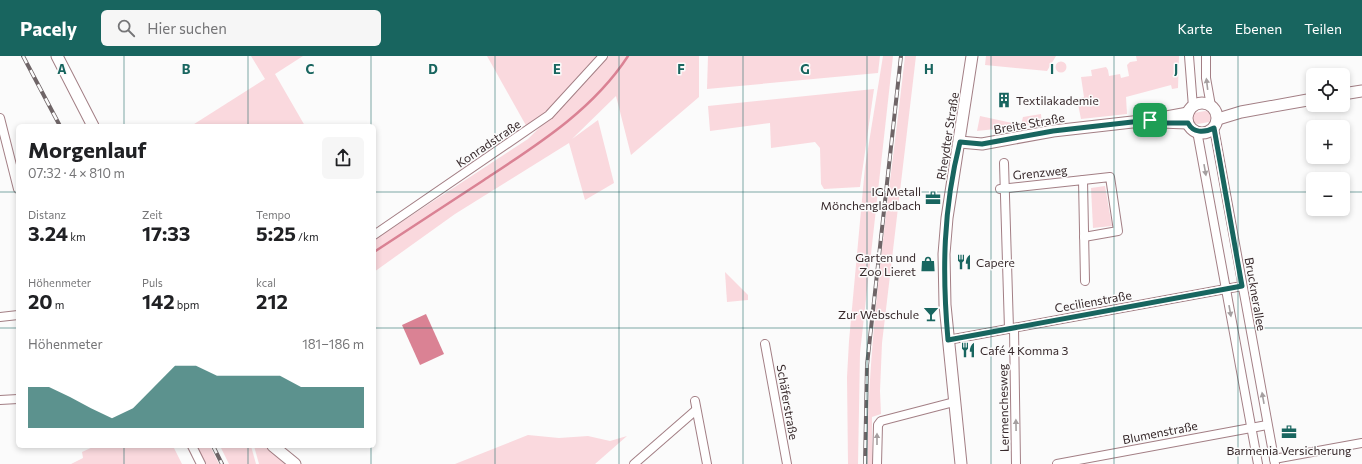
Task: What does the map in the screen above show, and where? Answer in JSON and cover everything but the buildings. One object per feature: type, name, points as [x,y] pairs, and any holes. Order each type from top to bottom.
[{"type":"street","points":[[57,56],[92,124]]},
{"type":"street","name":"Konradstraße","points":[[376,233],[550,115],[603,56]]},
{"type":"street","name":"Rheydter Straße","points":[[961,464],[943,279],[947,218],[960,142],[972,56]]},
{"type":"street","name":"Brucknerallee","points":[[1206,59],[1242,286],[1274,462]]},
{"type":"street","points":[[1189,60],[1191,128],[1198,131],[1207,131],[1215,116]]},
{"type":"street","points":[[1350,93],[1362,91]]},
{"type":"street","points":[[1215,116],[1306,100]]},
{"type":"street","points":[[1190,114],[1202,104],[1215,116]]},
{"type":"street","name":"Breite Straße","points":[[960,142],[982,144],[1053,131],[1150,120],[1165,123],[1190,114]]},
{"type":"street","points":[[0,118],[16,181]]},
{"type":"street","points":[[1198,131],[1258,464]]},
{"type":"street","name":"Lermenchesweg","points":[[1004,163],[1002,188],[1012,328],[1016,464]]},
{"type":"street","name":"Grenzweg","points":[[1002,188],[1110,177],[1118,231],[1084,237]]},
{"type":"street","name":"Grenzweg","points":[[1083,180],[1085,281]]},
{"type":"street","name":"Cecilienstraße","points":[[948,340],[1242,286]]},
{"type":"street","points":[[0,318],[16,315]]},
{"type":"street","name":"Schäferstraße","points":[[766,344],[788,464]]},
{"type":"street","points":[[0,400],[16,399]]},
{"type":"street","points":[[695,401],[706,464]]},
{"type":"street","points":[[877,464],[878,425],[880,421],[954,402]]},
{"type":"street","points":[[634,464],[696,410]]},
{"type":"street","name":"Blumenstraße","points":[[1057,464],[1267,425]]},
{"type":"street","points":[[1274,462],[1362,443]]},
{"type":"street","points":[[193,448],[201,464]]},
{"type":"street","points":[[275,448],[295,464]]},
{"type":"shaded area","points":[[251,56],[303,56],[275,74],[304,124],[194,124],[265,79]]},
{"type":"shaded area","points":[[487,56],[600,56],[553,107],[528,129]]},
{"type":"shaded area","points":[[606,56],[699,56],[699,97],[631,155],[616,96],[572,139],[598,120],[614,183],[585,200],[569,143],[455,214],[376,271],[376,239],[528,139],[571,96]]},
{"type":"shaded area","points":[[708,56],[880,56],[878,73],[707,89]]},
{"type":"shaded area","points":[[883,56],[893,56],[860,353],[858,464],[848,464],[847,377],[849,341],[865,167]]},
{"type":"shaded area","points":[[905,56],[916,56],[882,343],[880,391],[881,414],[872,417],[872,464],[867,464],[871,362],[881,260]]},
{"type":"shaded area","points":[[986,56],[1056,56],[1047,71],[985,65]]},
{"type":"shaded area","points":[[1136,56],[1179,56],[1178,88],[1172,89],[1171,85],[1126,97],[1127,114],[1081,119],[1077,99],[1084,97],[1081,77],[1092,76],[1091,70],[1106,67],[1109,76],[1120,74],[1121,78],[1129,76],[1127,65],[1130,62],[1137,61]]},
{"type":"shaded area","points":[[1059,62],[1063,62],[1065,63],[1065,71],[1059,72],[1056,69],[1056,65]]},
{"type":"shaded area","points":[[874,89],[860,187],[824,189],[821,184],[820,148],[815,142],[771,148],[770,123],[710,131],[708,106]]},
{"type":"shaded area","points":[[1205,111],[1209,112],[1212,116],[1209,122],[1198,124],[1194,123],[1192,117],[1194,113]]},
{"type":"shaded area","points":[[1041,114],[1042,124],[977,131],[980,116],[1021,125],[1023,117]]},
{"type":"shaded area","points":[[1105,186],[1112,226],[1093,228],[1091,188]]},
{"type":"shaded area","points":[[725,272],[748,295],[748,300],[727,302]]},
{"type":"shaded area","points":[[426,314],[444,354],[420,365],[402,325]]},
{"type":"shaded area","points":[[528,435],[559,438],[588,436],[610,441],[627,436],[595,464],[455,464]]},
{"type":"shaded area","points":[[91,448],[174,448],[182,464],[71,464],[83,458],[82,452]]},
{"type":"shaded area","points":[[196,448],[211,448],[219,464],[203,464]]},
{"type":"shaded area","points":[[221,448],[252,448],[256,464],[229,464]]},
{"type":"shaded area","points":[[255,448],[268,448],[288,464],[259,464]]},
{"type":"waterway","points":[[376,251],[544,140],[581,110],[614,75],[628,56]]},
{"type":"railway","points":[[23,56],[59,124]]},
{"type":"railway","points":[[865,464],[867,365],[901,56]]},
{"type":"railway","points":[[214,448],[222,464]]},
{"type":"place","name":"Textilakademie","points":[[1004,100]]},
{"type":"place","name":"IG Metall Mönchengladbach","points":[[933,198]]},
{"type":"place","name":"Capere","points":[[964,262]]},
{"type":"place","name":"Garten und Zoo Lieret","points":[[928,264]]},
{"type":"place","name":"Zur Webschule","points":[[931,314]]},
{"type":"place","name":"Café 4 Komma 3","points":[[968,350]]},
{"type":"place","name":"Barmenia Versicherung","points":[[1289,432]]},
{"type":"route","points":[[1150,120],[1165,123],[1188,123],[1191,128],[1201,132],[1214,128],[1242,286],[948,340],[943,279],[944,254],[947,218],[960,142],[982,144],[1053,131],[1150,120]]}]
